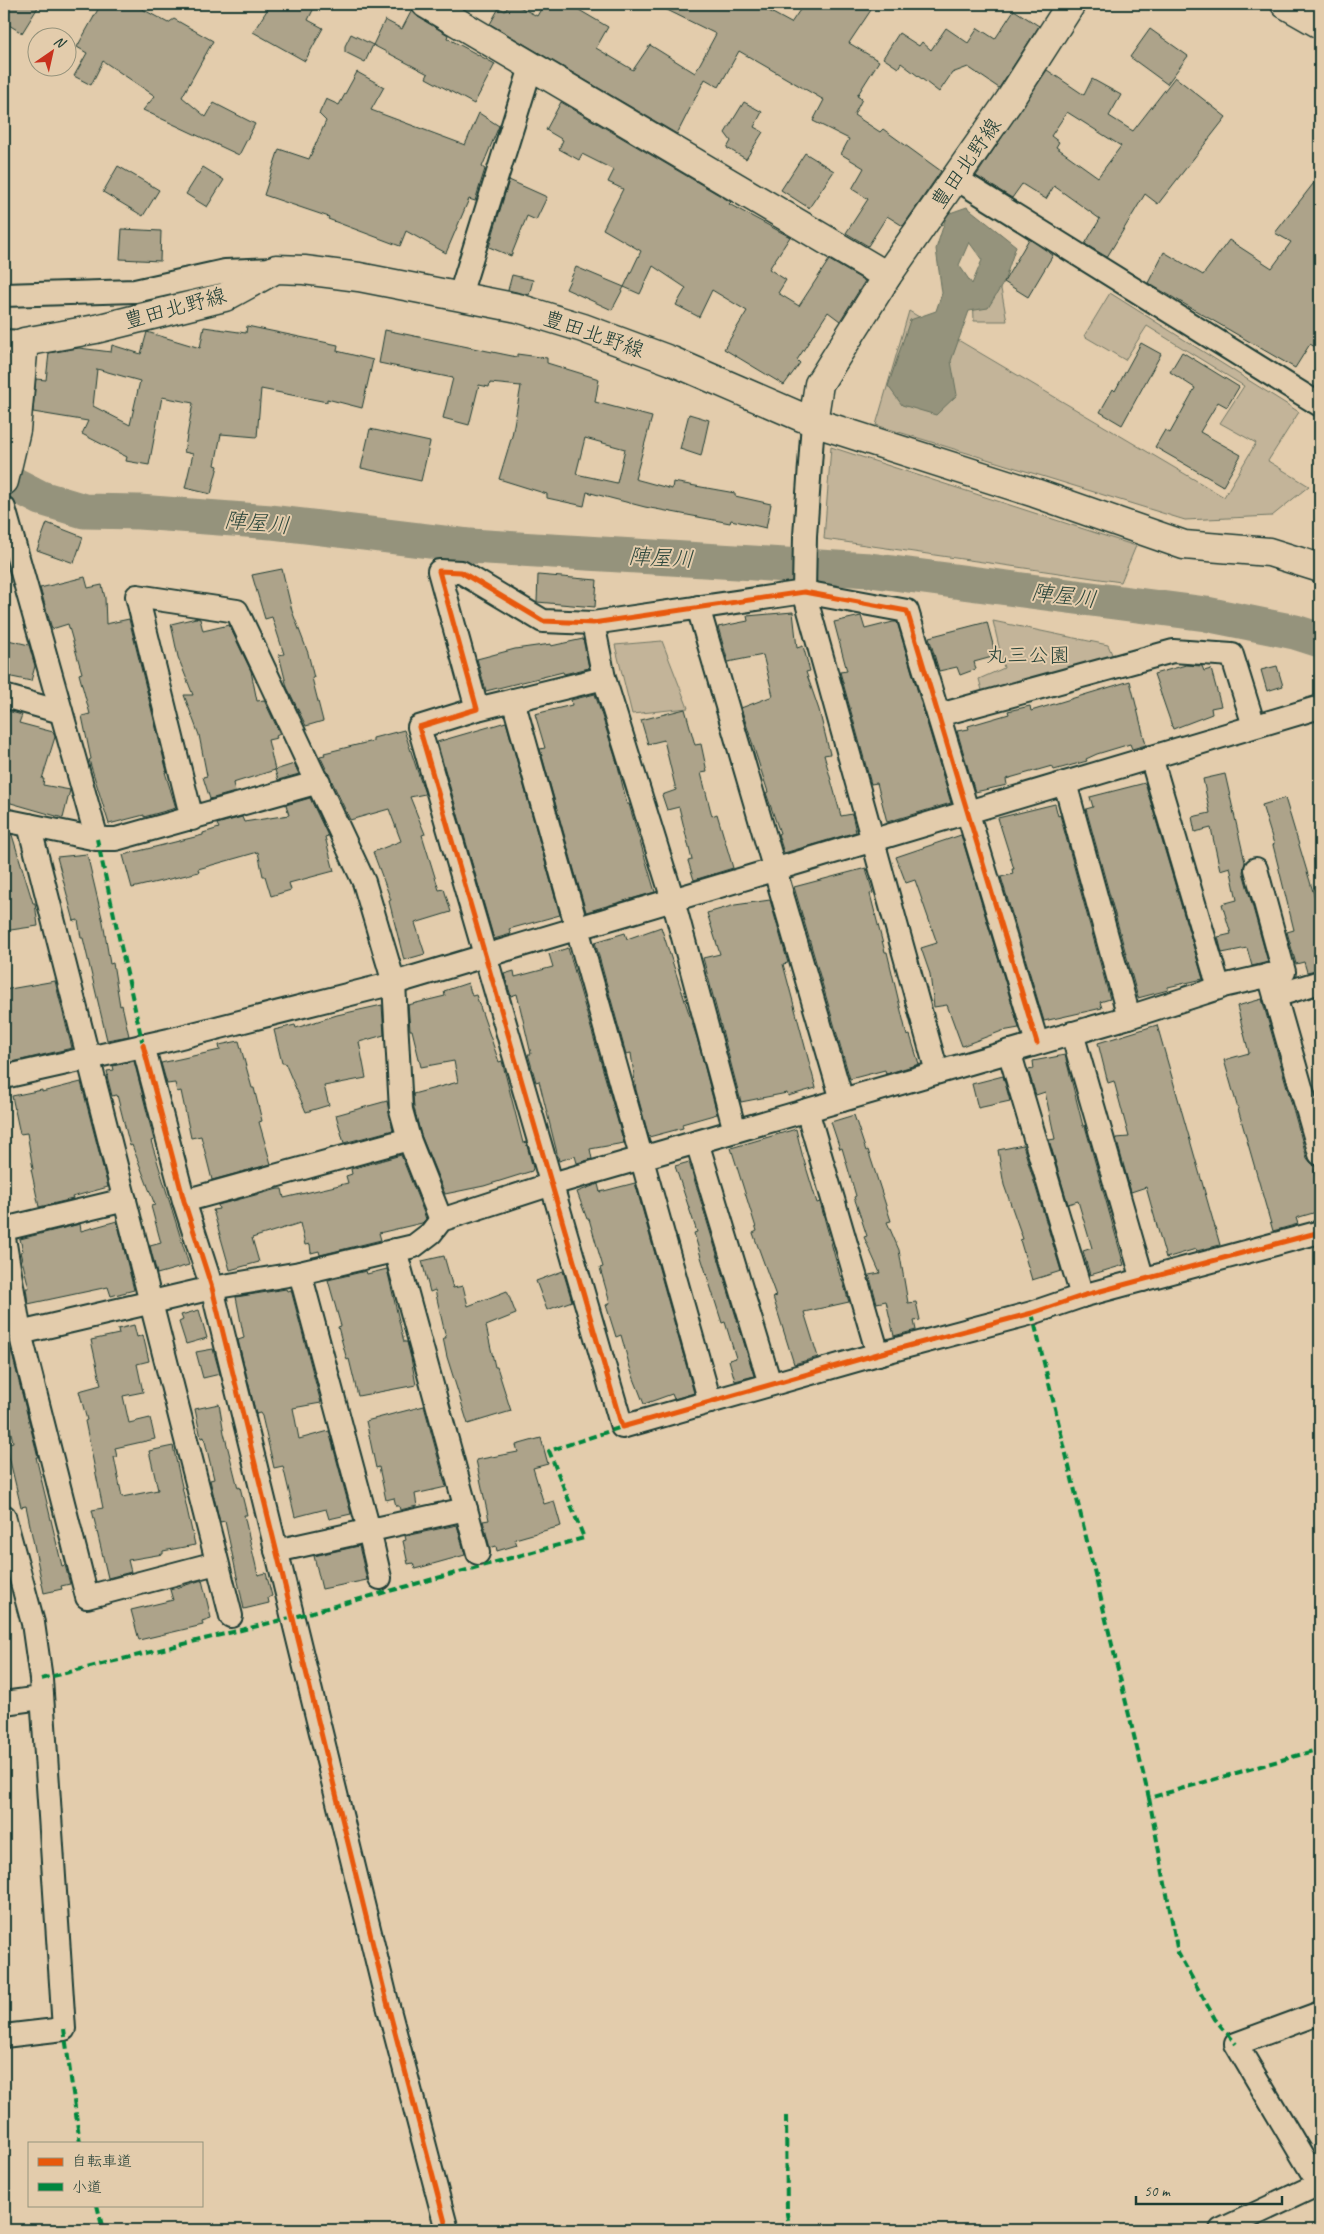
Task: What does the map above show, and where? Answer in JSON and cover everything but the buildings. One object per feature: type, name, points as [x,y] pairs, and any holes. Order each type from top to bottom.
[{"type":"main road","points":[[426,4],[887,276]]},
{"type":"main road","name":"豊田北野線","points":[[4,481],[16,430],[14,341],[96,329],[225,297],[276,269],[304,270],[359,277],[518,308],[583,328],[672,361],[812,422],[819,384],[887,276],[1014,93],[1071,4]]},
{"type":"main road","points":[[1285,4],[1320,24]]},
{"type":"main road","points":[[812,422],[1036,493],[1184,545],[1269,552],[1320,568]]},
{"type":"street","points":[[459,298],[531,67]]},
{"type":"street","points":[[954,178],[1320,405]]},
{"type":"street","points":[[4,295],[135,291],[225,271],[276,269]]},
{"type":"street","points":[[812,422],[803,584],[937,1072]]},
{"type":"street","points":[[4,508],[96,840]]},
{"type":"street","points":[[477,709],[439,570],[461,572],[543,621],[592,622],[698,607],[803,584],[907,611],[1037,1044]]},
{"type":"street","points":[[192,819],[136,596],[237,612],[319,782],[364,882],[394,983],[401,1110],[409,1139],[441,1220]]},
{"type":"street","points":[[698,607],[842,1100]]},
{"type":"street","points":[[592,622],[604,678],[673,900],[735,1131]]},
{"type":"street","points":[[939,715],[1173,651],[1232,656],[1254,726]]},
{"type":"street","points":[[604,678],[477,709],[419,727],[622,1426],[1032,1313],[1082,1296],[1320,1232]]},
{"type":"street","points":[[4,696],[61,712]]},
{"type":"street","points":[[513,700],[710,1402]]},
{"type":"street","points":[[4,1077],[144,1045],[394,983],[1320,707]]},
{"type":"street","points":[[1151,757],[1218,987]]},
{"type":"street","points":[[4,820],[96,840],[116,838],[192,819],[319,782]]},
{"type":"street","points":[[1065,783],[1129,1017]]},
{"type":"street","points":[[29,825],[231,1616]]},
{"type":"street","points":[[1256,869],[1284,972],[1272,985]]},
{"type":"street","points":[[20,1334],[212,1288],[300,1273],[414,1246],[431,1233],[441,1220],[552,1184],[1072,1034],[1218,987],[1320,982]]},
{"type":"street","points":[[1272,985],[1320,1154]]},
{"type":"street","points":[[1072,1034],[1143,1280]]},
{"type":"street","points":[[144,1045],[184,1201],[212,1288],[390,2012],[447,2230]]},
{"type":"street","points":[[1009,1052],[1082,1296]]},
{"type":"street","points":[[807,1110],[878,1354]]},
{"type":"street","points":[[184,1201],[409,1139]]},
{"type":"street","points":[[697,1142],[770,1384]]},
{"type":"street","points":[[4,1229],[125,1200]]},
{"type":"street","points":[[4,1238],[20,1334],[87,1597],[216,1563]]},
{"type":"street","points":[[395,1250],[478,1553]]},
{"type":"street","points":[[300,1273],[369,1530],[380,1578]]},
{"type":"street","points":[[276,1551],[466,1509]]},
{"type":"street","points":[[4,1516],[33,1623],[40,1679],[64,2029],[4,2036]]},
{"type":"street","points":[[4,1703],[41,1698]]},
{"type":"street","points":[[1221,2230],[1320,2185],[1236,2044],[1320,2012]]},
{"type":"green space","points":[[973,288],[1001,289],[1007,321],[974,321]]},
{"type":"green space","points":[[1110,293],[1299,412],[1268,461],[1309,486],[1272,516],[1185,520],[876,425],[909,311],[1224,497],[1256,443],[1220,423],[1244,386],[1147,326],[1125,360],[1084,336]]},
{"type":"green space","points":[[831,447],[1136,546],[1121,582],[824,539]]},
{"type":"green space","name":"丸三公園","points":[[993,621],[1108,645],[1115,661],[983,694],[979,679],[1004,668]]},
{"type":"green space","points":[[662,641],[688,708],[632,714],[615,645]]},
{"type":"shaded area","points":[[967,207],[1016,246],[1004,282],[988,308],[969,311],[951,361],[957,395],[936,415],[902,405],[888,386],[910,320],[936,311],[942,293],[936,249],[947,214]],"holes":[[[969,242],[982,260],[972,284],[959,265]]]},
{"type":"waterway","name":"陣屋川","points":[[4,479],[41,498],[84,511],[139,512],[271,522],[470,546],[870,570],[1206,614],[1295,632],[1320,640]]},
{"type":"marked path","points":[[97,839],[143,1045]]},
{"type":"marked path","points":[[1032,1313],[1149,1798],[1320,1749]]},
{"type":"marked path","points":[[41,1679],[294,1617],[584,1538],[549,1451],[622,1427]]},
{"type":"marked path","points":[[1149,1798],[1178,1953],[1215,2019],[1236,2044]]},
{"type":"marked path","points":[[64,2029],[80,2142]]},
{"type":"marked path","points":[[786,2116],[787,2214],[790,2230]]},
{"type":"marked path","points":[[97,2206],[103,2230]]},
{"type":"cycle path","points":[[1037,1043],[907,611],[804,592],[593,623],[543,621],[461,572],[439,571],[477,709],[419,727],[622,1427],[878,1354],[1032,1313],[1082,1296],[1320,1232]]},
{"type":"cycle path","points":[[143,1045],[184,1201],[212,1288],[387,2002],[447,2230]]}]
